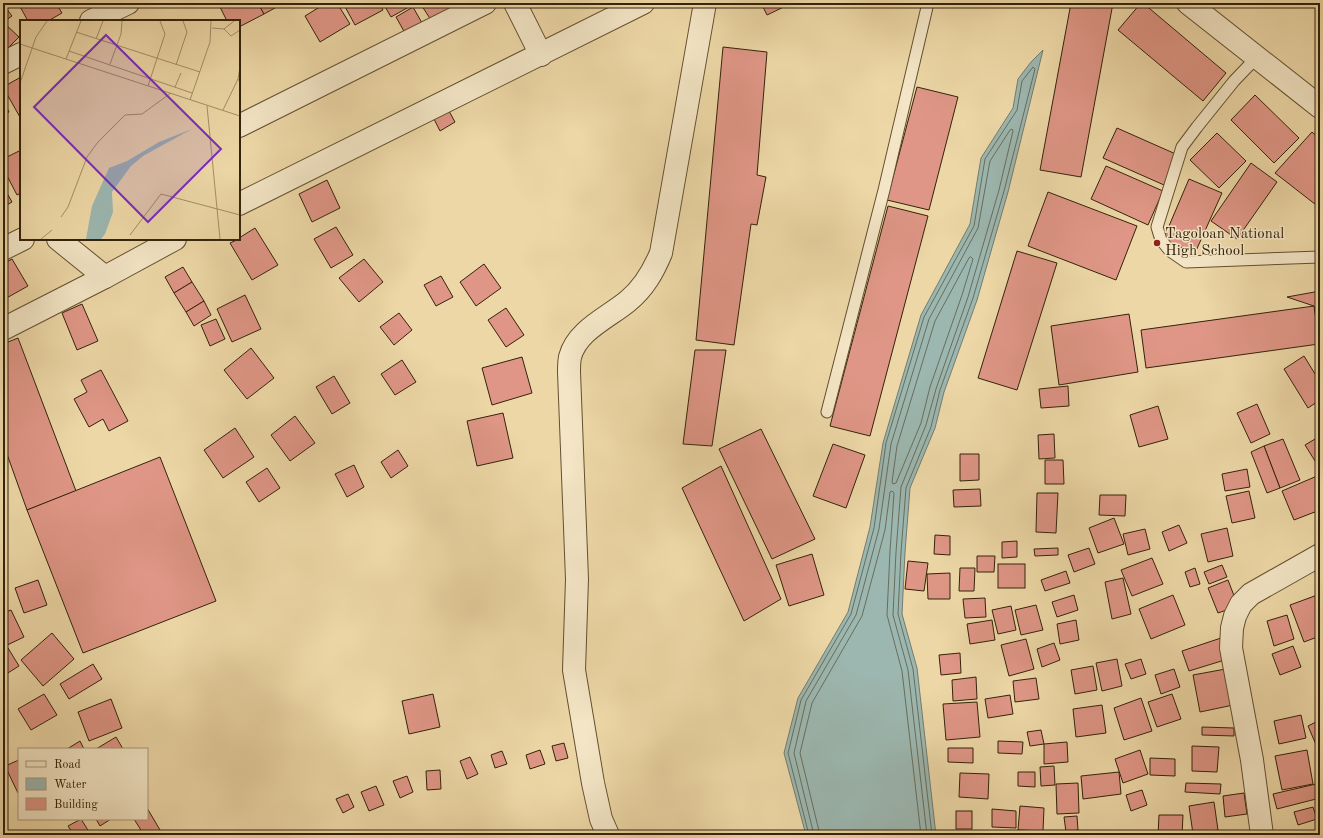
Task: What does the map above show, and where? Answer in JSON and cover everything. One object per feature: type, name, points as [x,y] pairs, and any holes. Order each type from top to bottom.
[{"type":"street","points":[[240,126],[485,3]]},
{"type":"street","points":[[515,3],[541,55]]},
{"type":"street","points":[[240,202],[541,55],[643,3]]},
{"type":"street","points":[[608,835],[601,819],[593,783],[574,670],[577,579],[569,372],[570,356],[578,341],[592,326],[628,300],[642,286],[654,271],[661,253],[705,3]]},
{"type":"street","points":[[1188,3],[1320,107]]},
{"type":"street","points":[[94,20],[127,8]]},
{"type":"street","points":[[3,63],[20,54]]},
{"type":"street","points":[[3,249],[21,240]]},
{"type":"street","points":[[59,240],[105,277]]},
{"type":"street","points":[[3,328],[105,277],[173,240]]},
{"type":"street","points":[[1262,835],[1252,760],[1231,648],[1232,628],[1235,616],[1241,604],[1251,594],[1320,555]]},
{"type":"lane","points":[[827,412],[884,190],[928,3]]},
{"type":"lane","points":[[1257,57],[1234,81],[1182,147],[1157,227],[1161,240],[1170,251],[1186,262],[1320,257]]},
{"type":"water","points":[[1043,50],[1008,192],[977,300],[944,392],[935,428],[910,488],[902,614],[917,668],[936,835],[806,835],[784,753],[798,698],[848,612],[870,527],[883,443],[921,315],[970,224],[981,158],[1013,108],[1018,79],[1031,62]]},
{"type":"building","points":[[18,3],[56,3],[62,13],[50,20],[27,20]]},
{"type":"building","points":[[218,3],[258,3],[264,14],[240,26],[240,20],[226,20]]},
{"type":"building","points":[[258,3],[284,3],[264,14]]},
{"type":"building","points":[[326,3],[337,3],[350,24],[320,42],[305,16]]},
{"type":"building","points":[[343,3],[379,3],[383,10],[355,25]]},
{"type":"building","points":[[383,3],[416,3],[391,17]]},
{"type":"building","points":[[420,3],[455,3],[456,5],[431,20]]},
{"type":"building","points":[[761,3],[792,3],[767,15]]},
{"type":"building","points":[[1071,3],[1113,3],[1081,177],[1040,170]]},
{"type":"building","points":[[1141,3],[1143,3],[1226,73],[1203,101],[1118,30]]},
{"type":"building","points":[[3,4],[12,16],[3,22]]},
{"type":"building","points":[[413,7],[422,23],[405,33],[396,17]]},
{"type":"building","points":[[4,23],[19,37],[3,53],[3,24]]},
{"type":"building","points":[[723,47],[767,52],[757,175],[766,177],[757,225],[751,224],[734,345],[696,340]]},
{"type":"building","points":[[20,78],[20,117],[3,87]]},
{"type":"building","points":[[917,87],[958,97],[929,210],[887,200]]},
{"type":"building","points":[[1255,95],[1299,138],[1274,163],[1231,120]]},
{"type":"building","points":[[3,100],[9,112],[3,115]]},
{"type":"building","points":[[449,111],[455,122],[440,131],[434,119]]},
{"type":"building","points":[[1117,128],[1178,155],[1164,185],[1103,158]]},
{"type":"building","points":[[1312,132],[1320,139],[1320,208],[1275,173]]},
{"type":"building","points":[[1217,133],[1246,161],[1219,188],[1190,160]]},
{"type":"building","points":[[20,150],[20,194],[17,195],[3,168],[3,159]]},
{"type":"building","points":[[1251,163],[1277,182],[1237,239],[1211,221]]},
{"type":"building","points":[[1106,166],[1163,191],[1148,225],[1091,199]]},
{"type":"building","points":[[1189,179],[1222,193],[1195,253],[1163,240]]},
{"type":"building","points":[[327,180],[340,208],[312,222],[299,194]]},
{"type":"building","points":[[3,186],[12,202],[3,207]]},
{"type":"building","points":[[1048,192],[1137,226],[1116,280],[1028,246]]},
{"type":"building","points":[[888,206],[928,216],[870,436],[830,426]]},
{"type":"building","points":[[336,227],[353,255],[331,268],[314,239]]},
{"type":"building","points":[[255,228],[278,265],[252,280],[230,243],[240,240],[240,237]]},
{"type":"building","points":[[1017,251],[1057,263],[1017,390],[978,378]]},
{"type":"building","points":[[12,259],[28,286],[3,300],[3,264]]},
{"type":"building","points":[[364,259],[383,282],[359,302],[339,278]]},
{"type":"building","points":[[484,264],[501,288],[476,306],[460,282]]},
{"type":"building","points":[[183,267],[192,282],[174,293],[165,277]]},
{"type":"building","points":[[441,276],[453,297],[436,306],[424,285]]},
{"type":"building","points":[[192,282],[204,301],[186,312],[174,293]]},
{"type":"building","points":[[1320,291],[1319,344],[1314,306],[1287,297]]},
{"type":"building","points":[[245,295],[261,329],[232,342],[217,309]]},
{"type":"building","points":[[204,301],[211,315],[194,326],[186,312]]},
{"type":"building","points":[[82,304],[98,341],[77,350],[62,313]]},
{"type":"building","points":[[1314,306],[1319,344],[1146,368],[1141,330]]},
{"type":"building","points":[[506,308],[524,335],[506,347],[488,320]]},
{"type":"building","points":[[399,313],[412,330],[394,345],[380,327]]},
{"type":"building","points":[[1129,314],[1138,372],[1059,385],[1051,326]]},
{"type":"building","points":[[216,319],[225,339],[210,346],[201,325]]},
{"type":"building","points":[[18,338],[76,491],[27,510],[3,443],[3,344]]},
{"type":"building","points":[[251,348],[274,378],[247,399],[224,370]]},
{"type":"building","points":[[695,350],[726,350],[712,446],[683,444]]},
{"type":"building","points":[[1304,356],[1320,382],[1320,400],[1308,408],[1284,369]]},
{"type":"building","points":[[522,357],[532,393],[492,405],[482,368]]},
{"type":"building","points":[[402,360],[416,382],[395,395],[381,374]]},
{"type":"building","points":[[101,370],[128,421],[109,431],[103,419],[89,427],[74,399],[87,392],[81,380]]},
{"type":"building","points":[[334,376],[350,403],[332,414],[316,387]]},
{"type":"building","points":[[1068,386],[1069,406],[1041,408],[1039,389]]},
{"type":"building","points":[[1257,404],[1270,434],[1251,443],[1237,413]]},
{"type":"building","points":[[1158,406],[1168,439],[1139,447],[1130,415]]},
{"type":"building","points":[[503,413],[513,458],[477,466],[467,421]]},
{"type":"building","points":[[295,416],[315,443],[290,461],[271,435]]},
{"type":"building","points":[[235,428],[254,457],[223,478],[204,450]]},
{"type":"building","points":[[761,429],[815,539],[772,559],[719,449]]},
{"type":"building","points":[[1054,434],[1055,458],[1039,459],[1038,435]]},
{"type":"building","points":[[1320,436],[1320,469],[1305,445]]},
{"type":"building","points":[[1283,439],[1300,480],[1280,488],[1264,446]]},
{"type":"building","points":[[833,444],[865,455],[846,508],[813,496]]},
{"type":"building","points":[[1264,446],[1280,488],[1267,493],[1251,452]]},
{"type":"building","points":[[398,450],[408,466],[391,478],[381,462]]},
{"type":"building","points":[[960,454],[979,454],[979,480],[960,481]]},
{"type":"building","points":[[160,457],[216,601],[83,653],[27,510]]},
{"type":"building","points":[[1045,460],[1063,460],[1064,484],[1045,484]]},
{"type":"building","points":[[354,465],[364,487],[347,497],[335,474]]},
{"type":"building","points":[[721,466],[781,599],[744,621],[682,488]]},
{"type":"building","points":[[267,468],[280,488],[259,502],[246,482]]},
{"type":"building","points":[[1247,469],[1250,487],[1225,491],[1222,474]]},
{"type":"building","points":[[1317,476],[1320,484],[1320,510],[1294,520],[1282,491]]},
{"type":"building","points":[[980,489],[981,506],[954,507],[953,490]]},
{"type":"building","points":[[1249,491],[1255,518],[1232,523],[1226,496]]},
{"type":"building","points":[[1037,493],[1058,493],[1056,533],[1036,532]]},
{"type":"building","points":[[1100,495],[1126,495],[1125,516],[1099,515]]},
{"type":"building","points":[[1114,518],[1124,544],[1098,553],[1089,528]]},
{"type":"building","points":[[1179,525],[1187,543],[1169,551],[1162,532]]},
{"type":"building","points":[[1227,528],[1233,556],[1208,562],[1201,534]]},
{"type":"building","points":[[1145,529],[1150,549],[1128,555],[1123,534]]},
{"type":"building","points":[[935,535],[950,536],[950,555],[934,554]]},
{"type":"building","points":[[1017,541],[1017,557],[1002,558],[1002,542]]},
{"type":"building","points":[[1058,548],[1058,555],[1035,556],[1034,549]]},
{"type":"building","points":[[1089,548],[1095,564],[1074,572],[1068,555]]},
{"type":"building","points":[[812,554],[824,595],[789,606],[776,565]]},
{"type":"building","points":[[977,556],[995,556],[994,572],[977,572]]},
{"type":"building","points":[[1152,558],[1163,584],[1132,596],[1121,570]]},
{"type":"building","points":[[908,561],[928,563],[924,591],[905,589]]},
{"type":"building","points":[[998,564],[1025,564],[1025,588],[998,588]]},
{"type":"building","points":[[1222,565],[1227,577],[1209,584],[1204,572]]},
{"type":"building","points":[[960,568],[975,568],[974,591],[959,591]]},
{"type":"building","points":[[1195,568],[1200,584],[1190,587],[1185,572]]},
{"type":"building","points":[[1066,571],[1070,583],[1045,591],[1041,580]]},
{"type":"building","points":[[950,573],[950,599],[928,599],[927,574]]},
{"type":"building","points":[[1123,578],[1131,614],[1112,619],[1105,582]]},
{"type":"building","points":[[38,580],[47,605],[24,613],[15,588]]},
{"type":"building","points":[[1228,580],[1238,606],[1218,613],[1208,588]]},
{"type":"building","points":[[1320,594],[1320,636],[1304,642],[1290,605]]},
{"type":"building","points":[[1074,595],[1078,610],[1057,617],[1052,602]]},
{"type":"building","points":[[1173,595],[1185,625],[1151,639],[1139,609]]},
{"type":"building","points":[[985,598],[986,617],[965,618],[963,599]]},
{"type":"building","points":[[1036,605],[1043,630],[1021,635],[1015,610]]},
{"type":"building","points":[[1011,606],[1016,630],[998,634],[992,610]]},
{"type":"building","points":[[11,610],[24,637],[3,647],[3,613]]},
{"type":"building","points":[[1287,615],[1294,639],[1274,646],[1267,621]]},
{"type":"building","points":[[992,620],[995,640],[970,644],[967,624]]},
{"type":"building","points":[[1076,620],[1079,640],[1060,644],[1057,624]]},
{"type":"building","points":[[52,633],[74,659],[43,686],[21,660]]},
{"type":"building","points":[[1221,638],[1228,659],[1189,671],[1182,651]]},
{"type":"building","points":[[1026,639],[1034,669],[1009,676],[1001,645]]},
{"type":"building","points":[[1054,643],[1060,660],[1042,667],[1037,649]]},
{"type":"building","points":[[1293,646],[1301,667],[1280,675],[1272,654]]},
{"type":"building","points":[[8,648],[19,666],[3,676],[3,651]]},
{"type":"building","points":[[960,653],[961,673],[941,675],[939,655]]},
{"type":"building","points":[[1117,659],[1122,686],[1102,691],[1096,663]]},
{"type":"building","points":[[1141,659],[1146,674],[1131,679],[1125,664]]},
{"type":"building","points":[[93,664],[102,679],[69,699],[60,684]]},
{"type":"building","points":[[1093,666],[1097,690],[1075,694],[1071,670]]},
{"type":"building","points":[[1231,668],[1238,704],[1200,712],[1193,675]]},
{"type":"building","points":[[1174,669],[1180,687],[1161,694],[1155,675]]},
{"type":"building","points":[[976,677],[977,699],[953,701],[952,680]]},
{"type":"building","points":[[1036,678],[1039,699],[1015,702],[1013,681]]},
{"type":"building","points":[[44,694],[57,715],[31,730],[18,709]]},
{"type":"building","points":[[433,694],[440,727],[409,734],[402,701]]},
{"type":"building","points":[[1172,694],[1181,719],[1157,727],[1148,702]]},
{"type":"building","points":[[1010,695],[1013,714],[988,718],[985,699]]},
{"type":"building","points":[[1141,698],[1152,731],[1124,740],[1114,708]]},
{"type":"building","points":[[111,699],[122,728],[89,741],[78,712]]},
{"type":"building","points":[[977,702],[980,737],[946,740],[943,704]]},
{"type":"building","points":[[1102,705],[1106,733],[1076,737],[1073,709]]},
{"type":"building","points":[[1301,715],[1306,738],[1279,744],[1274,721]]},
{"type":"building","points":[[1320,720],[1320,754],[1308,726]]},
{"type":"building","points":[[1202,727],[1234,728],[1234,736],[1202,735]]},
{"type":"building","points":[[1041,730],[1044,744],[1030,746],[1027,732]]},
{"type":"building","points":[[116,737],[122,748],[98,748]]},
{"type":"building","points":[[80,741],[84,748],[69,748]]},
{"type":"building","points":[[998,741],[1023,742],[1022,754],[998,753]]},
{"type":"building","points":[[1067,742],[1068,762],[1044,764],[1044,744]]},
{"type":"building","points":[[564,743],[568,758],[556,761],[552,746]]},
{"type":"building","points":[[1192,746],[1219,747],[1217,772],[1192,771]]},
{"type":"building","points":[[948,748],[973,748],[973,763],[948,762]]},
{"type":"building","points":[[540,750],[545,764],[530,769],[526,755]]},
{"type":"building","points":[[1140,750],[1148,774],[1123,783],[1115,759]]},
{"type":"building","points":[[1307,750],[1313,784],[1282,790],[1275,756]]},
{"type":"building","points":[[502,751],[507,764],[495,768],[491,755]]},
{"type":"building","points":[[470,757],[478,774],[467,779],[460,761]]},
{"type":"building","points":[[1150,758],[1175,759],[1175,776],[1150,775]]},
{"type":"building","points":[[18,760],[18,793],[5,766]]},
{"type":"building","points":[[1054,766],[1055,785],[1041,786],[1040,767]]},
{"type":"building","points":[[440,770],[441,789],[427,790],[426,771]]},
{"type":"building","points":[[1018,772],[1035,772],[1035,787],[1018,786]]},
{"type":"building","points":[[1119,772],[1121,794],[1083,799],[1081,776]]},
{"type":"building","points":[[960,773],[989,774],[988,799],[959,797]]},
{"type":"building","points":[[407,776],[413,792],[400,798],[393,781]]},
{"type":"building","points":[[1078,783],[1079,813],[1057,814],[1056,784]]},
{"type":"building","points":[[1186,783],[1221,784],[1220,794],[1185,792]]},
{"type":"building","points":[[1316,784],[1320,798],[1277,809],[1273,794]]},
{"type":"building","points":[[376,786],[384,805],[369,811],[361,792]]},
{"type":"building","points":[[1142,790],[1147,805],[1131,811],[1126,795]]},
{"type":"building","points":[[1244,793],[1247,814],[1225,817],[1223,796]]},
{"type":"building","points":[[348,794],[354,807],[343,813],[336,799]]},
{"type":"building","points":[[1214,802],[1218,830],[1193,834],[1189,806]]},
{"type":"building","points":[[1020,806],[1044,808],[1043,831],[1018,830]]},
{"type":"building","points":[[1313,807],[1317,819],[1298,825],[1294,812]]},
{"type":"building","points":[[992,809],[1016,811],[1016,828],[992,827]]},
{"type":"building","points":[[148,810],[163,835],[144,835],[135,820],[148,820]]},
{"type":"building","points":[[956,811],[972,811],[972,829],[956,829]]},
{"type":"building","points":[[1159,815],[1183,815],[1182,835],[1158,835]]},
{"type":"building","points":[[1077,816],[1078,830],[1066,832],[1064,817]]},
{"type":"building","points":[[82,820],[91,835],[74,835],[68,826]]},
{"type":"building","points":[[97,820],[109,820],[100,826]]},
{"type":"building","points":[[121,830],[124,835],[113,835]]},
{"type":"building","points":[[1318,832],[1319,835],[1307,835]]},
{"type":"place","name":"Tagoloan National High School","points":[[1157,243]]}]
